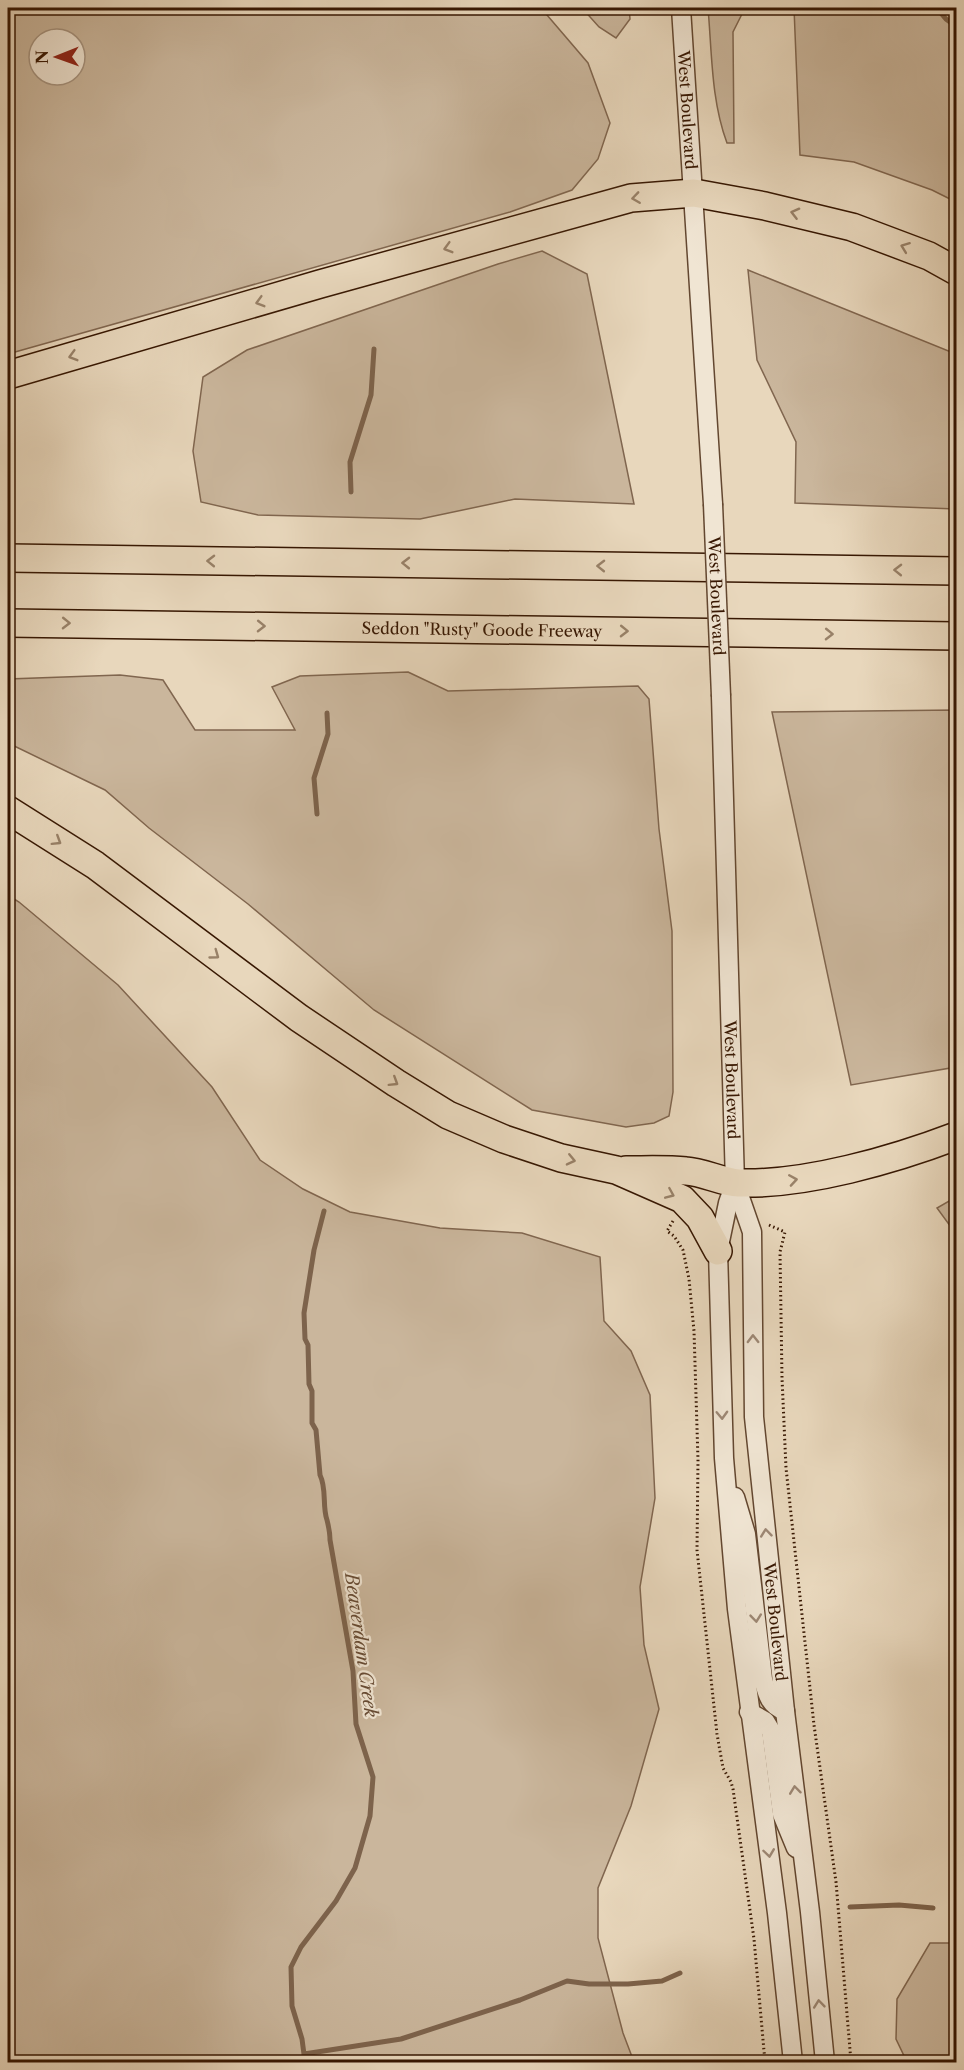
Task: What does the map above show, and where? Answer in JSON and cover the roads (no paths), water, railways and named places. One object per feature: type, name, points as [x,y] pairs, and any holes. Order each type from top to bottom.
[{"type":"highway","points":[[8,375],[320,284],[632,198],[694,193],[765,206],[852,227],[929,256],[957,271]]},
{"type":"highway","points":[[8,558],[957,570]]},
{"type":"highway","name":"Seddon \"Rusty\" Goode Freeway","points":[[8,623],[957,636]]},
{"type":"highway","points":[[8,810],[95,865],[345,1051],[448,1115],[504,1139],[552,1155],[616,1170],[682,1199],[700,1218],[718,1251]]},
{"type":"highway","points":[[616,1170],[687,1171],[735,1183],[778,1182],[801,1179],[896,1156],[957,1136]]},
{"type":"street","name":"West Boulevard","points":[[681,8],[713,504],[735,1183],[752,1232],[754,1417],[825,2062]]},
{"type":"street","name":"West Boulevard","points":[[735,1183],[728,1203],[718,1251],[724,1458],[737,1610],[777,1913],[793,2062]]},
{"type":"street","points":[[724,1458],[746,1534],[763,1679],[767,1695],[773,1705],[785,1711]]},
{"type":"street","points":[[749,1712],[765,1720],[771,1731],[782,1814],[805,1870]]},
{"type":"waterway","points":[[938,8],[945,18],[956,25]]},
{"type":"waterway","name":"Beaverdam Creek","points":[[351,492],[350,462],[371,395],[374,349]]},
{"type":"waterway","name":"Beaverdam Creek","points":[[317,814],[314,778],[328,734],[327,713]]},
{"type":"waterway","name":"Beaverdam Creek","points":[[305,2062],[302,2039],[292,2006],[291,1967],[301,1947],[336,1901],[355,1868],[370,1816],[373,1777],[356,1724],[353,1671],[326,1515],[316,1430],[312,1423],[312,1391],[309,1384],[304,1313],[314,1250],[324,1211]]},
{"type":"waterway","points":[[850,1907],[899,1905],[933,1908]]},
{"type":"waterway","points":[[304,2054],[401,2039],[520,2000],[567,1981],[589,1984],[628,1984],[662,1981],[680,1973]]}]
